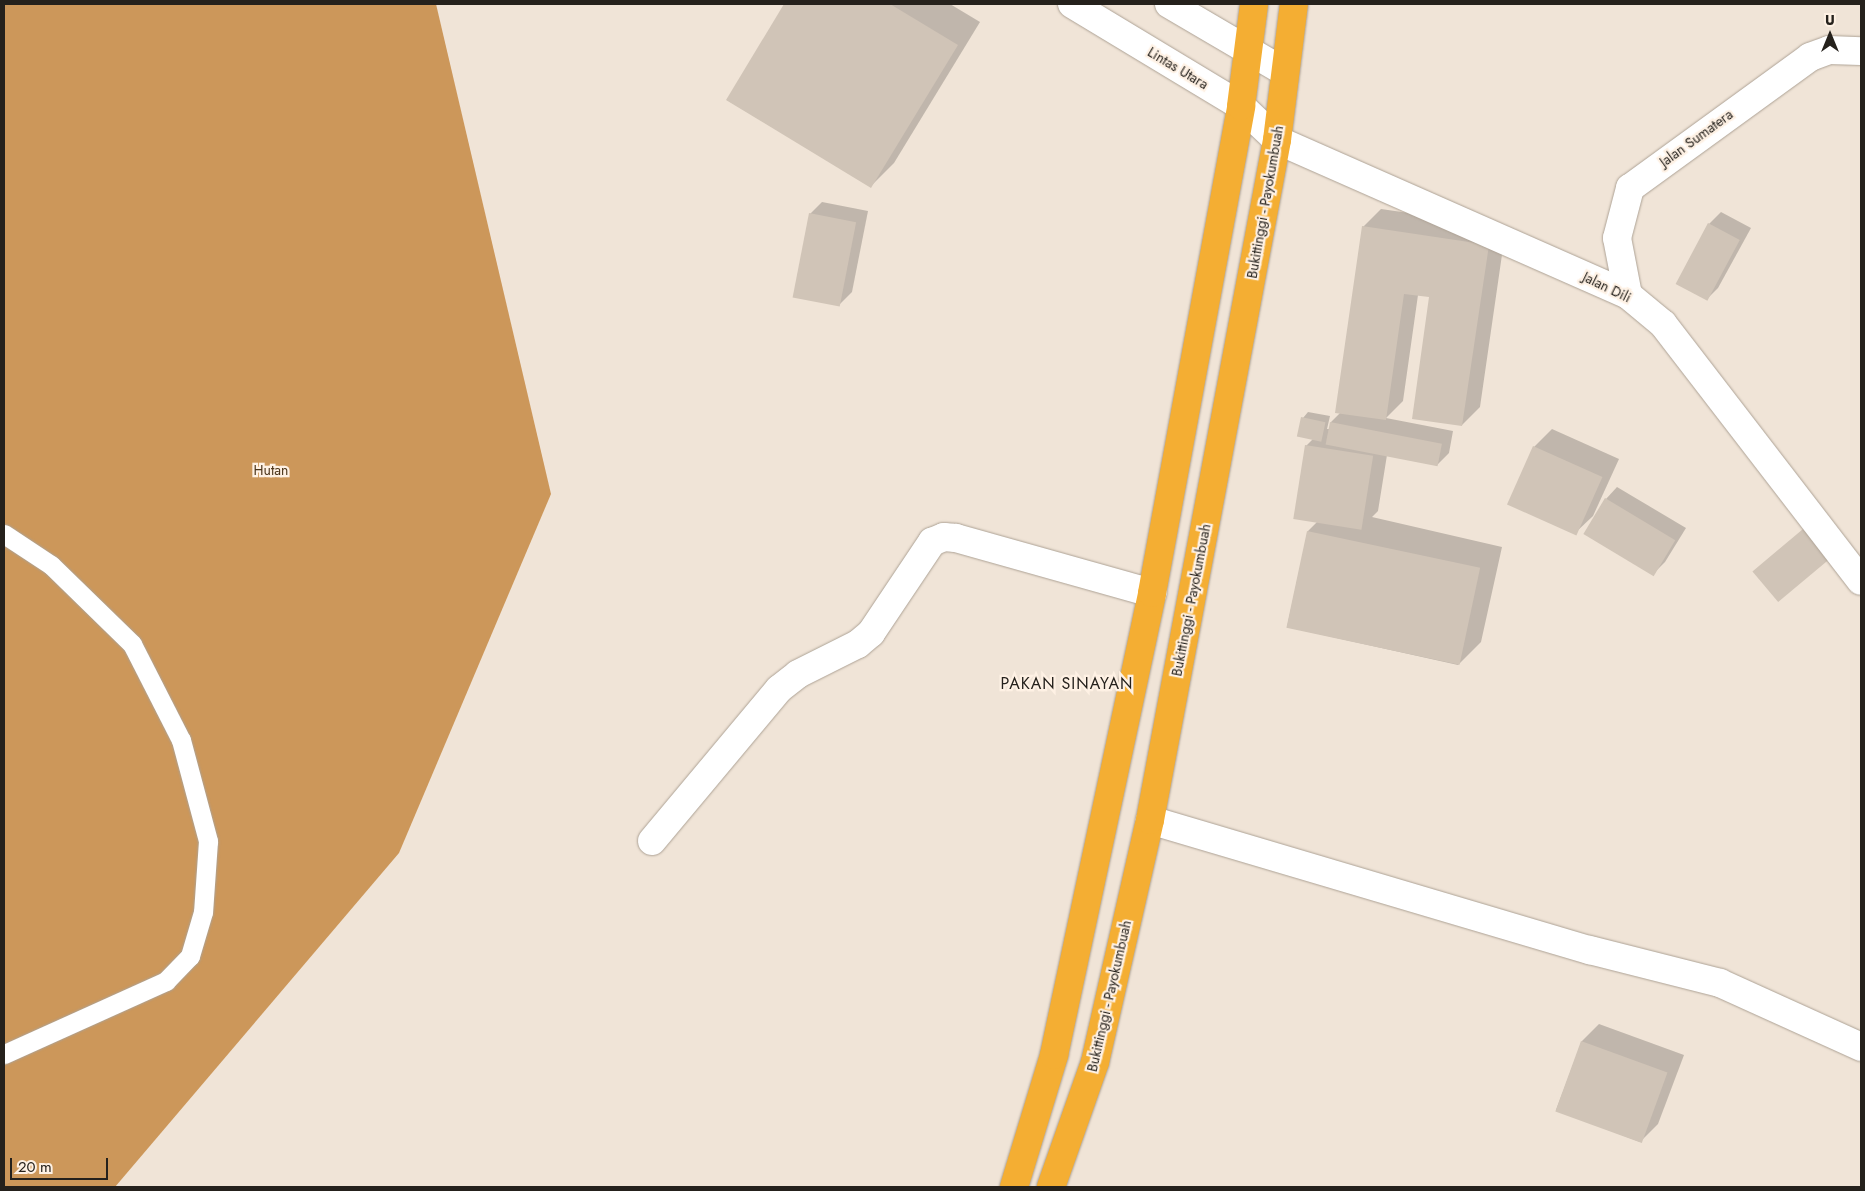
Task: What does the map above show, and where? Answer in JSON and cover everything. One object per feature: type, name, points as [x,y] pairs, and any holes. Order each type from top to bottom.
[{"type":"highway","points":[[1014,1187],[1054,1055],[1152,593],[1240,106],[1254,4]]},
{"type":"highway","name":"Bukittinggi - Payokumbuah","points":[[1051,1187],[1096,1062],[1150,820],[1277,140],[1284,71],[1294,4]]},
{"type":"street","name":"Lintas Utara","points":[[1072,4],[1240,106],[1277,140]]},
{"type":"street","points":[[1169,4],[1284,71]]},
{"type":"street","name":"Jalan Sumatera","points":[[1628,295],[1616,238],[1630,188],[1810,57],[1829,50],[1861,51]]},
{"type":"street","name":"Jalan Dili","points":[[1277,140],[1628,295],[1663,324],[1861,580]]},
{"type":"street","points":[[652,841],[779,689],[798,674],[858,644],[871,632],[932,542],[944,537],[956,538],[1152,593]]},
{"type":"street","points":[[1150,820],[1590,950],[1720,983],[1861,1047]]},
{"type":"lane","points":[[4,534],[51,564],[132,644],[181,740],[208,841],[203,912],[190,956],[166,981],[4,1054]]},
{"type":"green space","name":"Hutan","points":[[4,4],[436,4],[551,494],[399,853],[115,1187],[4,1187]]},
{"type":"building","points":[[784,4],[890,4],[958,45],[871,188],[726,100]]},
{"type":"building","points":[[809,213],[856,222],[840,307],[793,297]]},
{"type":"building","points":[[1708,223],[1740,240],[1707,301],[1676,284]]},
{"type":"building","points":[[1362,226],[1489,245],[1462,426],[1412,419],[1429,297],[1404,294],[1386,420],[1335,413]]},
{"type":"building","points":[[1301,417],[1325,422],[1321,442],[1297,437]]},
{"type":"building","points":[[1330,422],[1442,444],[1438,466],[1326,445]]},
{"type":"building","points":[[1305,445],[1373,456],[1361,530],[1293,519]]},
{"type":"building","points":[[1533,446],[1602,477],[1576,535],[1507,504]]},
{"type":"building","points":[[1605,498],[1675,540],[1654,576],[1583,534]]},
{"type":"building","points":[[1803,529],[1829,560],[1778,602],[1752,571]]},
{"type":"building","points":[[1307,531],[1480,568],[1460,665],[1286,628]]},
{"type":"building","points":[[1581,1041],[1667,1072],[1642,1143],[1555,1111]]},
{"type":"district","name":"PAKAN SINAYAN","points":[[1067,684]]}]
